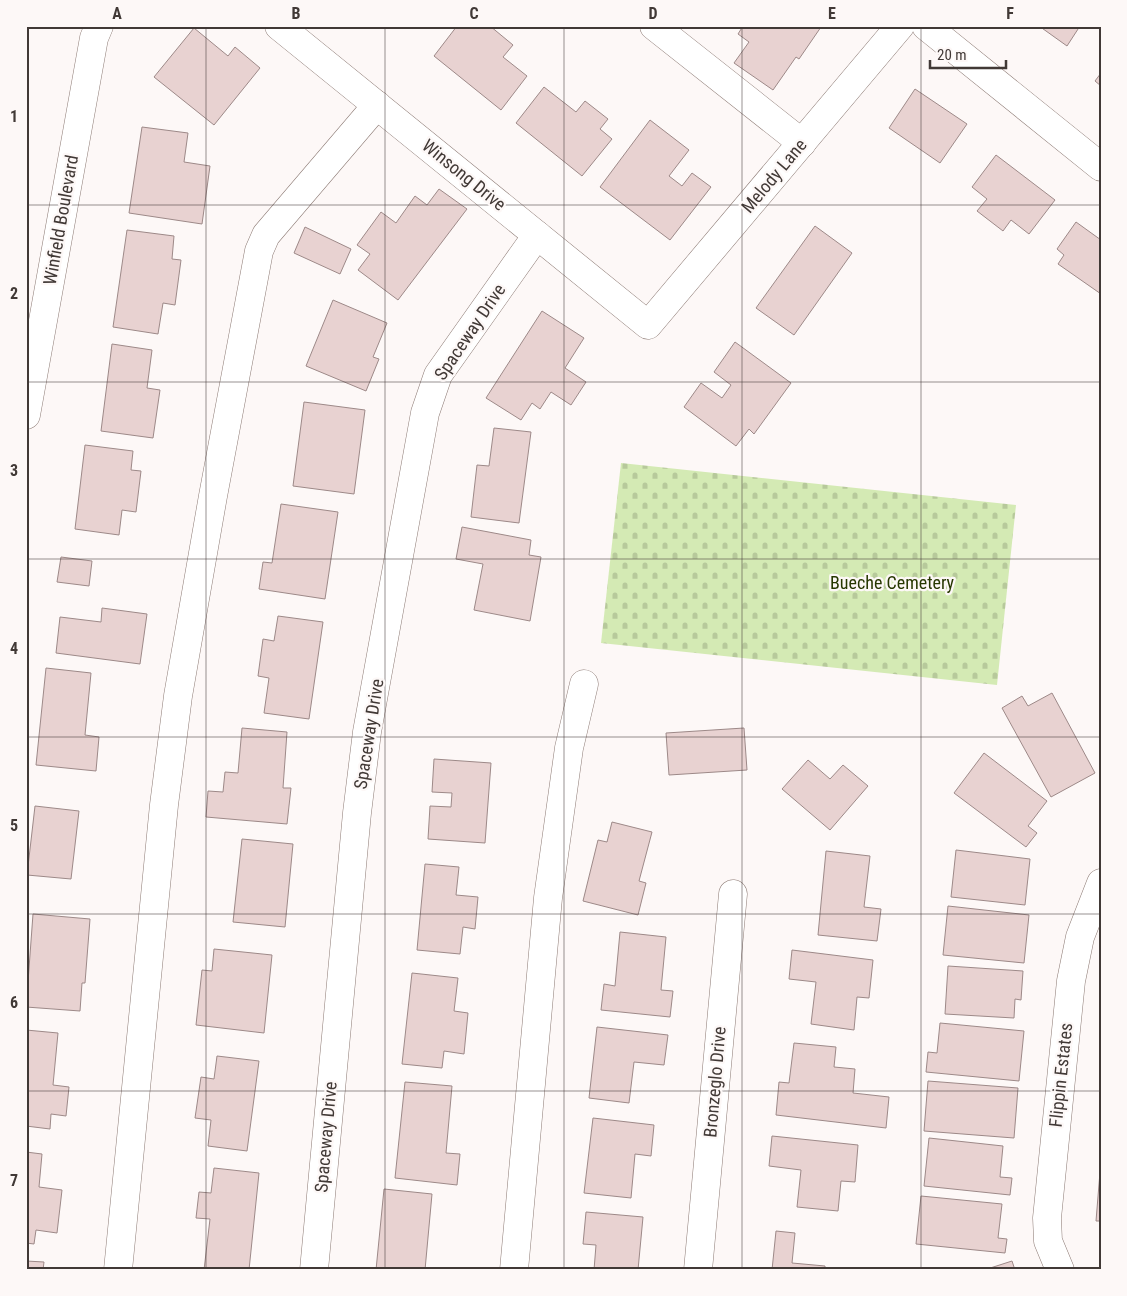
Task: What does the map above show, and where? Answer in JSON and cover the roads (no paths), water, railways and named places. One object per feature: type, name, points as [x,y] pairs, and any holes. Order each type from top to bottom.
[{"type":"street","name":"Winfield Boulevard","points":[[26,415],[94,38],[99,26]]},
{"type":"street","name":"Winsong Drive","points":[[279,26],[648,325]]},
{"type":"street","points":[[654,26],[802,143]]},
{"type":"street","name":"Melody Lane","points":[[648,325],[900,26]]},
{"type":"street","points":[[926,26],[1101,167]]},
{"type":"street","points":[[118,1270],[164,806],[178,696],[259,251],[266,235],[377,105]]},
{"type":"street","name":"Spaceway Drive","points":[[314,1270],[357,813],[367,732],[425,413],[438,376],[537,235]]},
{"type":"street","points":[[514,1270],[548,898],[569,748],[584,684]]},
{"type":"street","name":"Flippin Estates","points":[[1060,1270],[1048,1241],[1047,1218],[1071,981],[1080,936],[1101,883]]},
{"type":"street","name":"Bronzeglo Drive","points":[[698,1270],[732,894]]},
{"type":"park label","name":"Bueche Cemetery","points":[[892,583]]}]
